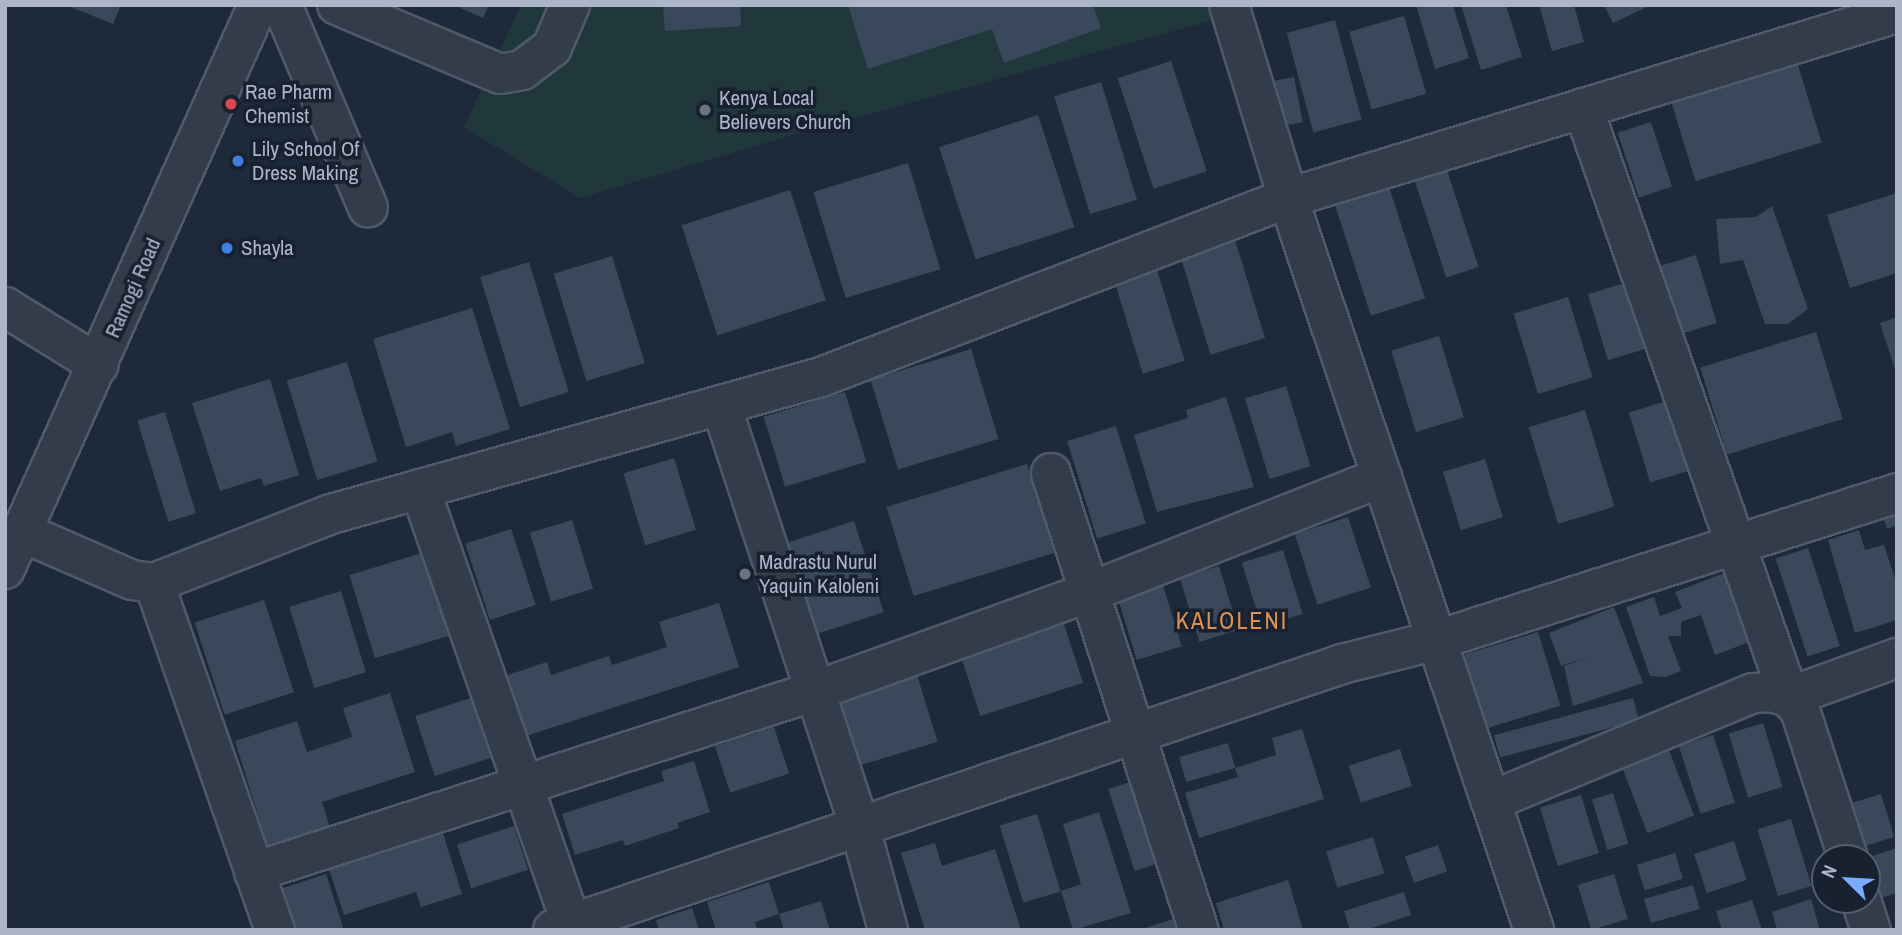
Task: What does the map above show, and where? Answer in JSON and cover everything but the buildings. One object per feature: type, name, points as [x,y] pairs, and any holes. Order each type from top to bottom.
[{"type":"street","name":"Ramogi Road","points":[[5,569],[24,533],[258,5]]},
{"type":"street","points":[[282,5],[368,208]]},
{"type":"street","points":[[337,5],[500,74],[522,70],[552,47],[570,5]]},
{"type":"street","points":[[1229,5],[1288,198],[1534,930]]},
{"type":"street","points":[[24,533],[132,580],[154,583],[331,514],[821,377],[1288,198],[1897,13]]},
{"type":"street","points":[[1583,108],[1789,697],[1806,725],[1844,844]]},
{"type":"street","points":[[5,307],[99,365]]},
{"type":"street","points":[[721,405],[859,824],[888,930]]},
{"type":"street","points":[[1051,473],[1199,930]]},
{"type":"street","points":[[254,872],[523,783],[815,691],[1090,592],[1382,477]]},
{"type":"street","points":[[420,489],[523,783],[566,928],[859,824],[1342,664],[1437,640],[1897,493]]},
{"type":"street","points":[[154,583],[275,930]]},
{"type":"street","points":[[1491,801],[1753,693],[1789,697],[1897,658]]},
{"type":"green space","points":[[521,5],[1269,5],[789,136],[580,198],[464,127]]},
{"type":"place","name":"Rae Pharm Chemist","points":[[231,104]]},
{"type":"place","name":"Kenya Local Believers Church","points":[[705,110]]},
{"type":"place","name":"Lily School Of Dress Making","points":[[238,161]]},
{"type":"place","name":"Shayla","points":[[227,248]]},
{"type":"place","name":"Madrastu Nurul Yaquin Kaloleni","points":[[745,574]]},
{"type":"district","name":"KALOLENI","points":[[1232,621]]}]
